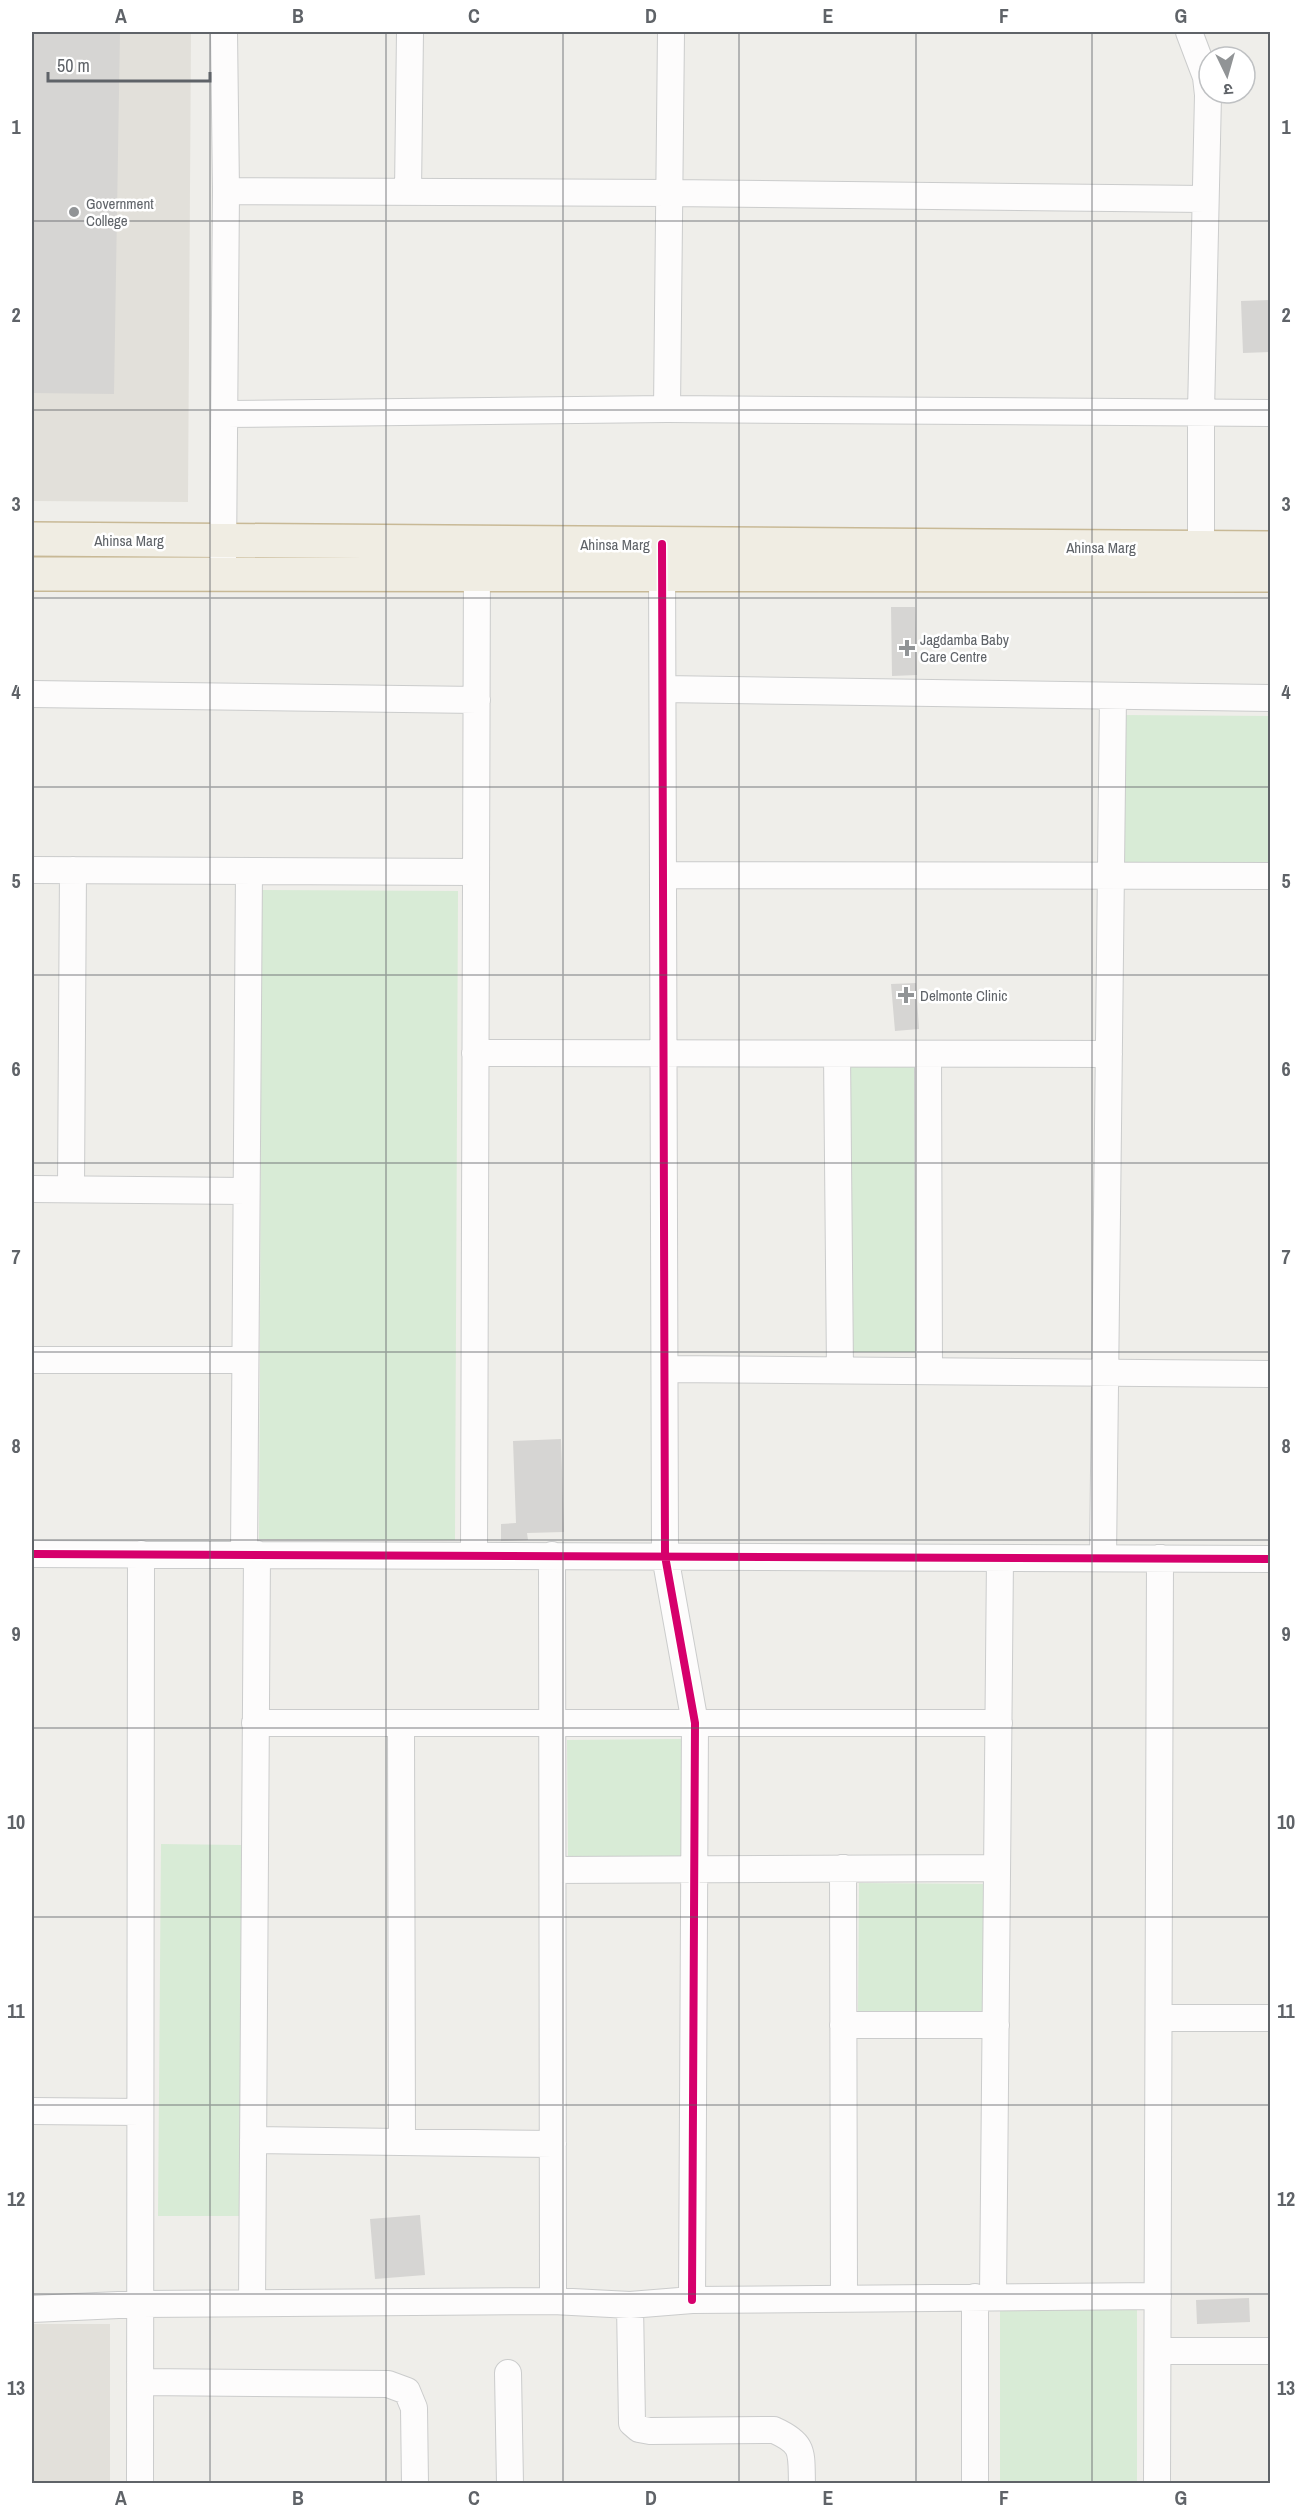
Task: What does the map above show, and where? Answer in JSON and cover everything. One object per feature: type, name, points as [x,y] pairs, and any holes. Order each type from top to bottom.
[{"type":"highway","name":"Ahinsa Marg","points":[[32,539],[477,543],[662,560]]},
{"type":"highway","name":"Ahinsa Marg","points":[[1201,562],[1270,548]]},
{"type":"highway","name":"Ahinsa Marg","points":[[32,574],[477,575],[662,560],[1201,562],[1270,576]]},
{"type":"street","points":[[222,576],[226,414],[224,32]]},
{"type":"street","points":[[408,191],[410,32]]},
{"type":"street","points":[[667,409],[671,32]]},
{"type":"street","points":[[1188,32],[1206,76],[1208,95],[1201,412],[1201,562]]},
{"type":"street","points":[[226,191],[1205,199]]},
{"type":"street","points":[[226,414],[667,409],[1270,413]]},
{"type":"street","points":[[474,1555],[477,543]]},
{"type":"street","points":[[662,560],[665,1556],[695,1723],[692,2300]]},
{"type":"street","points":[[663,689],[1270,698]]},
{"type":"street","points":[[32,694],[477,700]]},
{"type":"street","points":[[1103,1558],[1113,696]]},
{"type":"street","points":[[32,870],[476,872]]},
{"type":"street","points":[[71,1190],[73,870]]},
{"type":"street","points":[[249,871],[245,1360],[255,1723],[252,2303]]},
{"type":"street","points":[[663,874],[1270,876]]},
{"type":"street","points":[[475,1053],[1109,1054]]},
{"type":"street","points":[[837,1054],[840,1370]]},
{"type":"street","points":[[928,1054],[929,1371]]},
{"type":"street","points":[[32,1189],[246,1191]]},
{"type":"street","points":[[32,1360],[245,1360]]},
{"type":"street","points":[[665,1369],[1270,1374]]},
{"type":"street","points":[[32,1554],[1270,1559]]},
{"type":"street","points":[[140,2484],[141,1554]]},
{"type":"street","points":[[552,1556],[553,2301]]},
{"type":"street","points":[[975,2484],[996,2025],[1000,1558]]},
{"type":"street","points":[[1157,2484],[1160,1558]]},
{"type":"street","points":[[255,1723],[999,1723]]},
{"type":"street","points":[[400,1723],[402,2142]]},
{"type":"street","points":[[843,1868],[844,2298]]},
{"type":"street","points":[[553,1870],[997,1868]]},
{"type":"street","points":[[1159,2018],[1270,2018]]},
{"type":"street","points":[[843,2025],[996,2025]]},
{"type":"street","points":[[32,2110],[140,2112]]},
{"type":"street","points":[[253,2140],[553,2144]]},
{"type":"street","points":[[32,2308],[140,2304],[553,2301],[630,2305],[692,2300],[1158,2296]]},
{"type":"street","points":[[630,2305],[632,2423],[639,2429],[650,2431],[774,2430],[792,2438],[801,2450],[802,2484]]},
{"type":"street","points":[[1158,2351],[1270,2351]]},
{"type":"street","points":[[508,2373],[510,2484]]},
{"type":"street","points":[[140,2382],[388,2384],[407,2391],[414,2408],[415,2484]]},
{"type":"shaded area","points":[[32,32],[191,32],[188,502],[32,501]]},
{"type":"shaded area","points":[[32,2324],[110,2324],[110,2483],[32,2483]]},
{"type":"green space","points":[[1123,715],[1270,716],[1270,867],[1122,866]]},
{"type":"green space","points":[[262,890],[458,891],[455,1540],[259,1539]]},
{"type":"green space","points":[[849,1063],[918,1063],[917,1352],[848,1352]]},
{"type":"green space","points":[[681,1739],[682,1858],[568,1858],[567,1740]]},
{"type":"green space","points":[[161,1844],[242,1845],[240,2216],[158,2216]]},
{"type":"green space","points":[[859,1883],[987,1884],[985,2016],[858,2014]]},
{"type":"green space","points":[[1137,2307],[1137,2483],[1000,2483],[1000,2308]]},
{"type":"building","name":"Government College","points":[[32,32],[120,32],[114,394],[32,393]]},
{"type":"building","points":[[1270,300],[1270,352],[1243,353],[1241,301]]},
{"type":"building","points":[[891,607],[915,607],[917,675],[892,676]]},
{"type":"building","points":[[916,983],[919,1029],[895,1031],[891,984]]},
{"type":"building","points":[[561,1439],[564,1532],[527,1533],[528,1540],[501,1541],[501,1524],[516,1523],[513,1441]]},
{"type":"building","points":[[420,2215],[425,2275],[375,2279],[370,2219]]},
{"type":"building","points":[[1249,2298],[1250,2322],[1197,2324],[1196,2300]]},
{"type":"cycle path","points":[[662,544],[665,1556],[695,1723],[692,2300]]},
{"type":"cycle path","points":[[32,1554],[1270,1559]]},
{"type":"place","name":"Government College","points":[[74,212]]},
{"type":"place","name":"Jagdamba Baby Care Centre","points":[[907,648]]},
{"type":"place","name":"Delmonte Clinic","points":[[906,995]]}]
